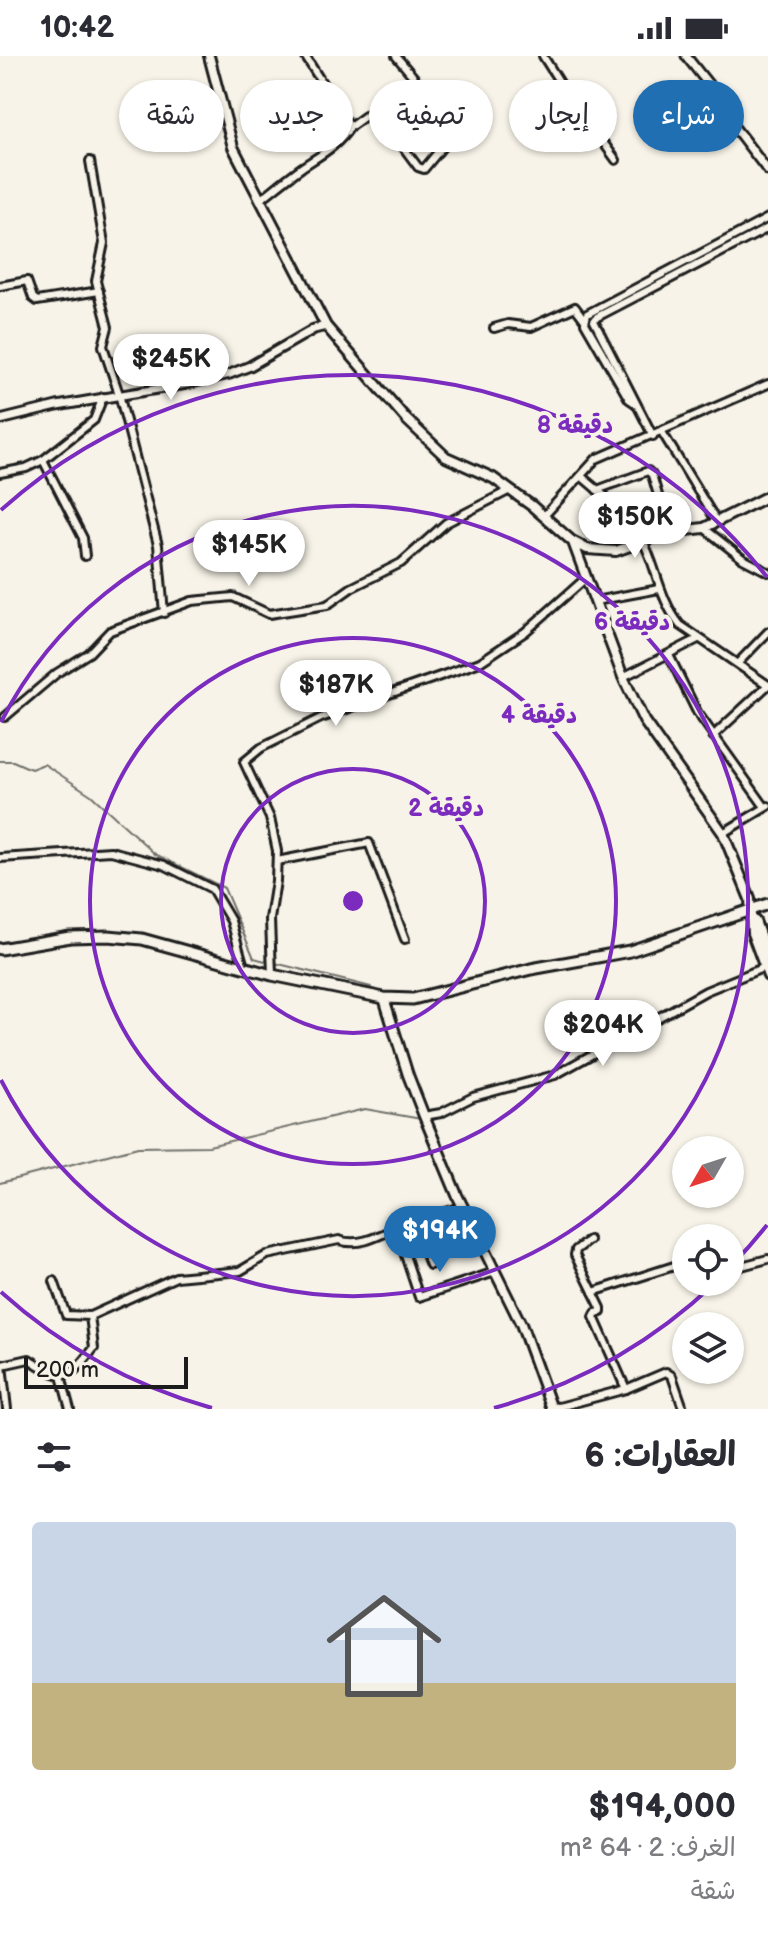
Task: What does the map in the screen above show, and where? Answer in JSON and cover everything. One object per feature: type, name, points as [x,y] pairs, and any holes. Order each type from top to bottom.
[{"type":"main road","points":[[209,56],[233,147],[326,326],[407,420],[446,457],[493,478],[573,542],[587,549],[616,551],[669,532],[704,528],[768,496]]},
{"type":"main road","points":[[573,542],[623,677],[644,721],[723,833],[750,899],[752,933],[766,972]]},
{"type":"main road","points":[[0,949],[70,937],[142,939],[272,975],[384,998],[413,999],[531,969],[630,951],[767,902]]},
{"type":"main road","points":[[751,909],[768,957]]},
{"type":"main road","points":[[384,998],[424,1116],[463,1206],[521,1324],[552,1408]]},
{"type":"street","points":[[305,56],[320,80]]},
{"type":"street","points":[[353,125],[375,109],[418,167],[424,169],[457,129],[396,56]]},
{"type":"street","points":[[543,56],[616,160]]},
{"type":"street","points":[[686,56],[713,90],[725,115],[768,171]]},
{"type":"street","points":[[260,200],[326,152]]},
{"type":"street","points":[[90,161],[104,243],[96,281],[108,327],[103,346],[119,394],[158,545],[164,613]]},
{"type":"street","points":[[584,319],[587,314],[768,218]]},
{"type":"street","points":[[635,403],[635,396],[595,326],[597,317],[768,228]]},
{"type":"street","points":[[0,286],[27,281],[37,301],[99,291]]},
{"type":"street","points":[[494,328],[508,324],[531,327],[575,307],[653,436]]},
{"type":"street","points":[[0,420],[230,374],[314,329],[326,326]]},
{"type":"street","points":[[544,516],[596,459],[768,384]]},
{"type":"street","points":[[0,473],[26,468],[43,460],[94,420],[103,397]]},
{"type":"street","points":[[662,432],[717,522]]},
{"type":"street","points":[[43,460],[83,538],[85,556]]},
{"type":"street","points":[[597,490],[648,471],[652,475],[669,532]]},
{"type":"street","points":[[581,476],[625,515],[643,540],[659,589],[680,625],[768,685],[713,736]]},
{"type":"street","points":[[5,717],[57,673],[89,653],[110,631],[192,601],[233,597],[269,614],[327,605],[351,588],[401,563],[446,523],[510,490]]},
{"type":"street","points":[[704,528],[743,559],[768,572]]},
{"type":"street","points":[[272,975],[270,919],[277,861],[270,818],[244,762],[261,748],[321,718],[480,662],[525,632],[586,578]]},
{"type":"street","points":[[595,601],[659,589]]},
{"type":"street","points":[[738,663],[768,632]]},
{"type":"street","points":[[623,677],[698,639]]},
{"type":"street","points":[[669,655],[697,712],[766,806],[723,833]]},
{"type":"street","points":[[277,861],[369,843],[405,939]]},
{"type":"street","points":[[0,858],[111,851],[164,865],[212,889],[231,921],[244,967]]},
{"type":"street","points":[[424,1116],[441,1113],[473,1097],[555,1075],[706,991],[766,972]]},
{"type":"street","points":[[54,1281],[66,1315],[90,1316],[176,1277],[240,1271],[267,1255],[339,1240],[347,1243],[385,1236],[399,1226],[463,1206]]},
{"type":"street","points":[[589,1240],[575,1252],[602,1311],[594,1317],[626,1389]]},
{"type":"street","points":[[401,1243],[419,1297],[495,1272]]},
{"type":"street","points":[[404,1251],[422,1245],[430,1265]]},
{"type":"street","points":[[744,1265],[768,1259]]},
{"type":"street","points":[[593,1292],[672,1267]]},
{"type":"street","points":[[7,1409],[2,1365],[29,1359],[61,1376],[79,1368],[94,1348],[90,1316]]},
{"type":"street","points":[[552,1408],[626,1389],[666,1372],[670,1373],[682,1405]]},
{"type":"street","points":[[61,1376],[70,1409]]},
{"type":"waterway","points":[[0,761],[13,761],[31,769],[44,764],[91,795],[155,854],[224,888],[254,958],[269,962]]},
{"type":"waterway","points":[[275,963],[371,987]]},
{"type":"waterway","points":[[431,1121],[477,1100]]},
{"type":"waterway","points":[[0,1183],[138,1147],[209,1146],[365,1109],[421,1119]]}]
